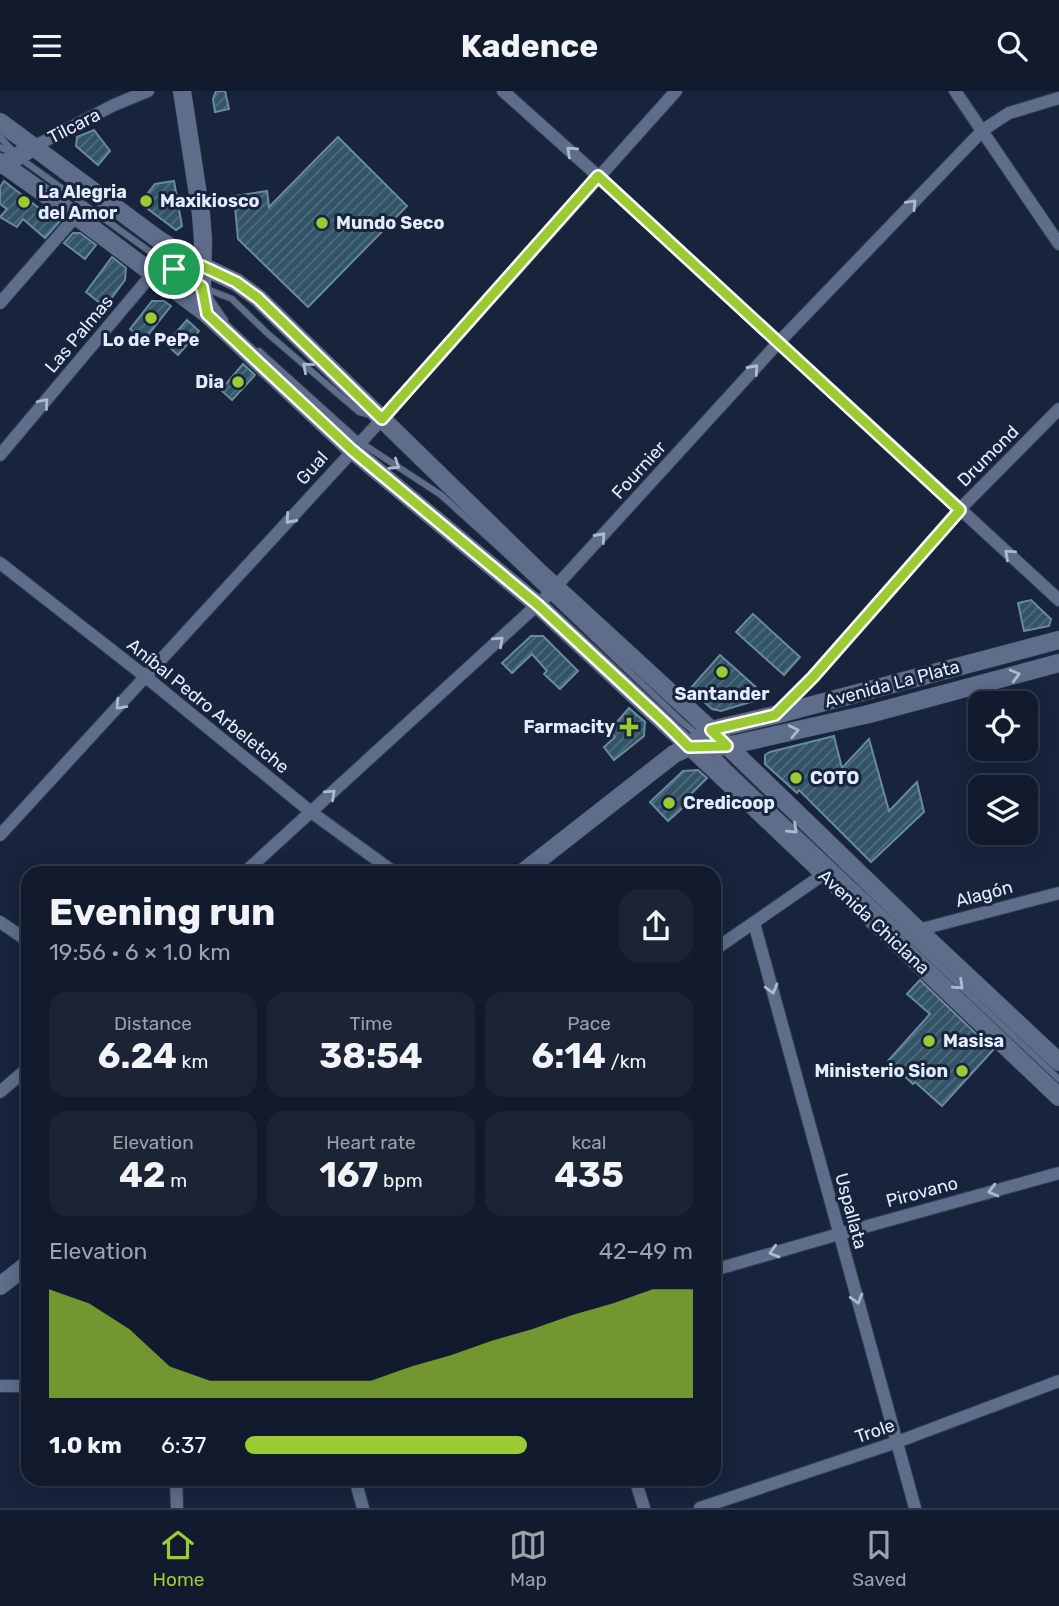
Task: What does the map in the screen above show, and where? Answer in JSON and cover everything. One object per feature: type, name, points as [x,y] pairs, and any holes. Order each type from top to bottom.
[{"type":"main road","points":[[182,91],[201,214],[202,287],[207,314]]},
{"type":"main road","points":[[0,122],[11,155],[76,216],[207,314],[356,446],[547,596],[707,742]]},
{"type":"main road","points":[[11,155],[202,266],[236,282],[258,298],[382,419],[666,724],[707,742]]},
{"type":"main road","name":"Avenida La Plata","points":[[531,866],[674,754],[775,715],[1059,640]]},
{"type":"main road","name":"Avenida La Plata","points":[[707,742],[869,714],[1059,663]]},
{"type":"main road","name":"Avenida Chiclana","points":[[707,742],[824,874],[1059,1097]]},
{"type":"main road","name":"Avenida Chiclana","points":[[707,742],[918,930],[1059,1062]]},
{"type":"main road","points":[[0,1286],[21,1270]]},
{"type":"street","name":"Tilcara","points":[[11,155],[148,91]]},
{"type":"street","points":[[503,91],[1059,600]]},
{"type":"street","name":"Gual","points":[[0,835],[382,419],[676,91]]},
{"type":"street","points":[[955,91],[1059,244]]},
{"type":"street","name":"Fournier","points":[[252,866],[547,596],[778,343],[983,130],[1009,113],[1059,99]]},
{"type":"street","points":[[0,303],[76,216]]},
{"type":"street","points":[[153,274],[202,266]]},
{"type":"street","name":"Las Palmas","points":[[0,455],[153,274]]},
{"type":"street","name":"Drumond","points":[[775,715],[813,677],[960,510],[1059,409]]},
{"type":"street","name":"Aníbal Pedro Arbeletche","points":[[0,563],[146,677],[311,812],[385,866]]},
{"type":"street","points":[[721,945],[824,874]]},
{"type":"street","name":"Alagón","points":[[918,930],[1059,893]]},
{"type":"street","points":[[0,922],[21,936]]},
{"type":"street","name":"Uspallata","points":[[754,923],[915,1508]]},
{"type":"street","points":[[0,1093],[21,1074]]},
{"type":"street","name":"Pirovano","points":[[721,1268],[1059,1173]]},
{"type":"street","name":"Trole","points":[[701,1508],[897,1442],[1059,1381]]},
{"type":"street","points":[[0,1386],[21,1386]]},
{"type":"street","points":[[176,1486],[177,1508]]},
{"type":"street","points":[[357,1486],[363,1508]]},
{"type":"street","points":[[637,1486],[644,1508]]},
{"type":"lane","points":[[0,137],[11,155],[174,269],[202,287],[232,299],[267,333],[359,412],[382,419]]},
{"type":"lane","points":[[202,287],[223,319],[233,328]]},
{"type":"lane","points":[[253,346],[356,446]]},
{"type":"lane","points":[[707,742],[730,769],[1059,1079]]},
{"type":"building","points":[[216,91],[225,91],[229,109],[215,112],[213,99]]},
{"type":"building","points":[[94,130],[110,151],[98,165],[76,146],[77,137]]},
{"type":"building","name":"Mundo Seco","points":[[338,137],[407,206],[308,307],[238,239],[234,196],[267,191],[269,207]]},
{"type":"building","points":[[4,181],[60,221],[45,238],[23,219],[17,227],[0,217],[7,209],[0,204],[0,187]]},
{"type":"building","points":[[174,181],[182,226],[176,230],[140,203],[155,184]]},
{"type":"building","points":[[73,233],[80,233],[96,245],[85,259],[64,243]]},
{"type":"building","points":[[112,257],[126,268],[125,280],[105,307],[86,292]]},
{"type":"building","name":"Lo de PePe","points":[[152,301],[164,301],[171,306],[144,340],[130,329]]},
{"type":"building","points":[[187,320],[199,331],[178,355],[166,344]]},
{"type":"building","name":"Dia","points":[[243,364],[255,375],[232,400],[221,390]]},
{"type":"building","points":[[1031,600],[1051,619],[1049,626],[1024,631],[1018,603]]},
{"type":"building","points":[[753,614],[800,657],[784,675],[736,632]]},
{"type":"building","points":[[531,636],[543,636],[578,671],[560,689],[544,674],[547,671],[532,654],[512,673],[502,663]]},
{"type":"building","name":"Santander","points":[[720,655],[767,697],[721,711],[712,709],[690,689]]},
{"type":"building","name":"Farmacity","points":[[629,708],[645,722],[644,736],[614,760],[604,747],[615,737],[609,731]]},
{"type":"building","points":[[834,736],[842,768],[869,739],[889,811],[917,782],[924,812],[871,862],[799,790],[797,793],[765,764],[765,755],[770,752]]},
{"type":"building","points":[[698,770],[707,778],[684,801],[687,804],[668,821],[650,802],[683,771]]},
{"type":"building","points":[[920,980],[993,1050],[942,1106],[888,1061],[930,1014],[907,994]]},
{"type":"place","name":"Maxikiosco","points":[[146,201]]},
{"type":"place","name":"La Alegria del Amor","points":[[24,202]]},
{"type":"place","name":"Mundo Seco","points":[[322,223]]},
{"type":"place","name":"Lo de PePe","points":[[151,318]]},
{"type":"place","name":"Dia","points":[[238,382]]},
{"type":"place","name":"Santander","points":[[722,672]]},
{"type":"place","name":"Farmacity","points":[[629,727]]},
{"type":"place","name":"COTO","points":[[796,778]]},
{"type":"place","name":"Credicoop","points":[[669,803]]},
{"type":"place","name":"Masisa","points":[[929,1041]]},
{"type":"place","name":"Ministerio Sion","points":[[962,1071]]},
{"type":"route","points":[[598,176],[960,510],[813,677],[775,715],[711,730],[727,746],[689,747],[522,591],[352,450],[207,314],[202,287],[174,269],[202,266],[236,282],[258,298],[382,419],[598,176]]}]
